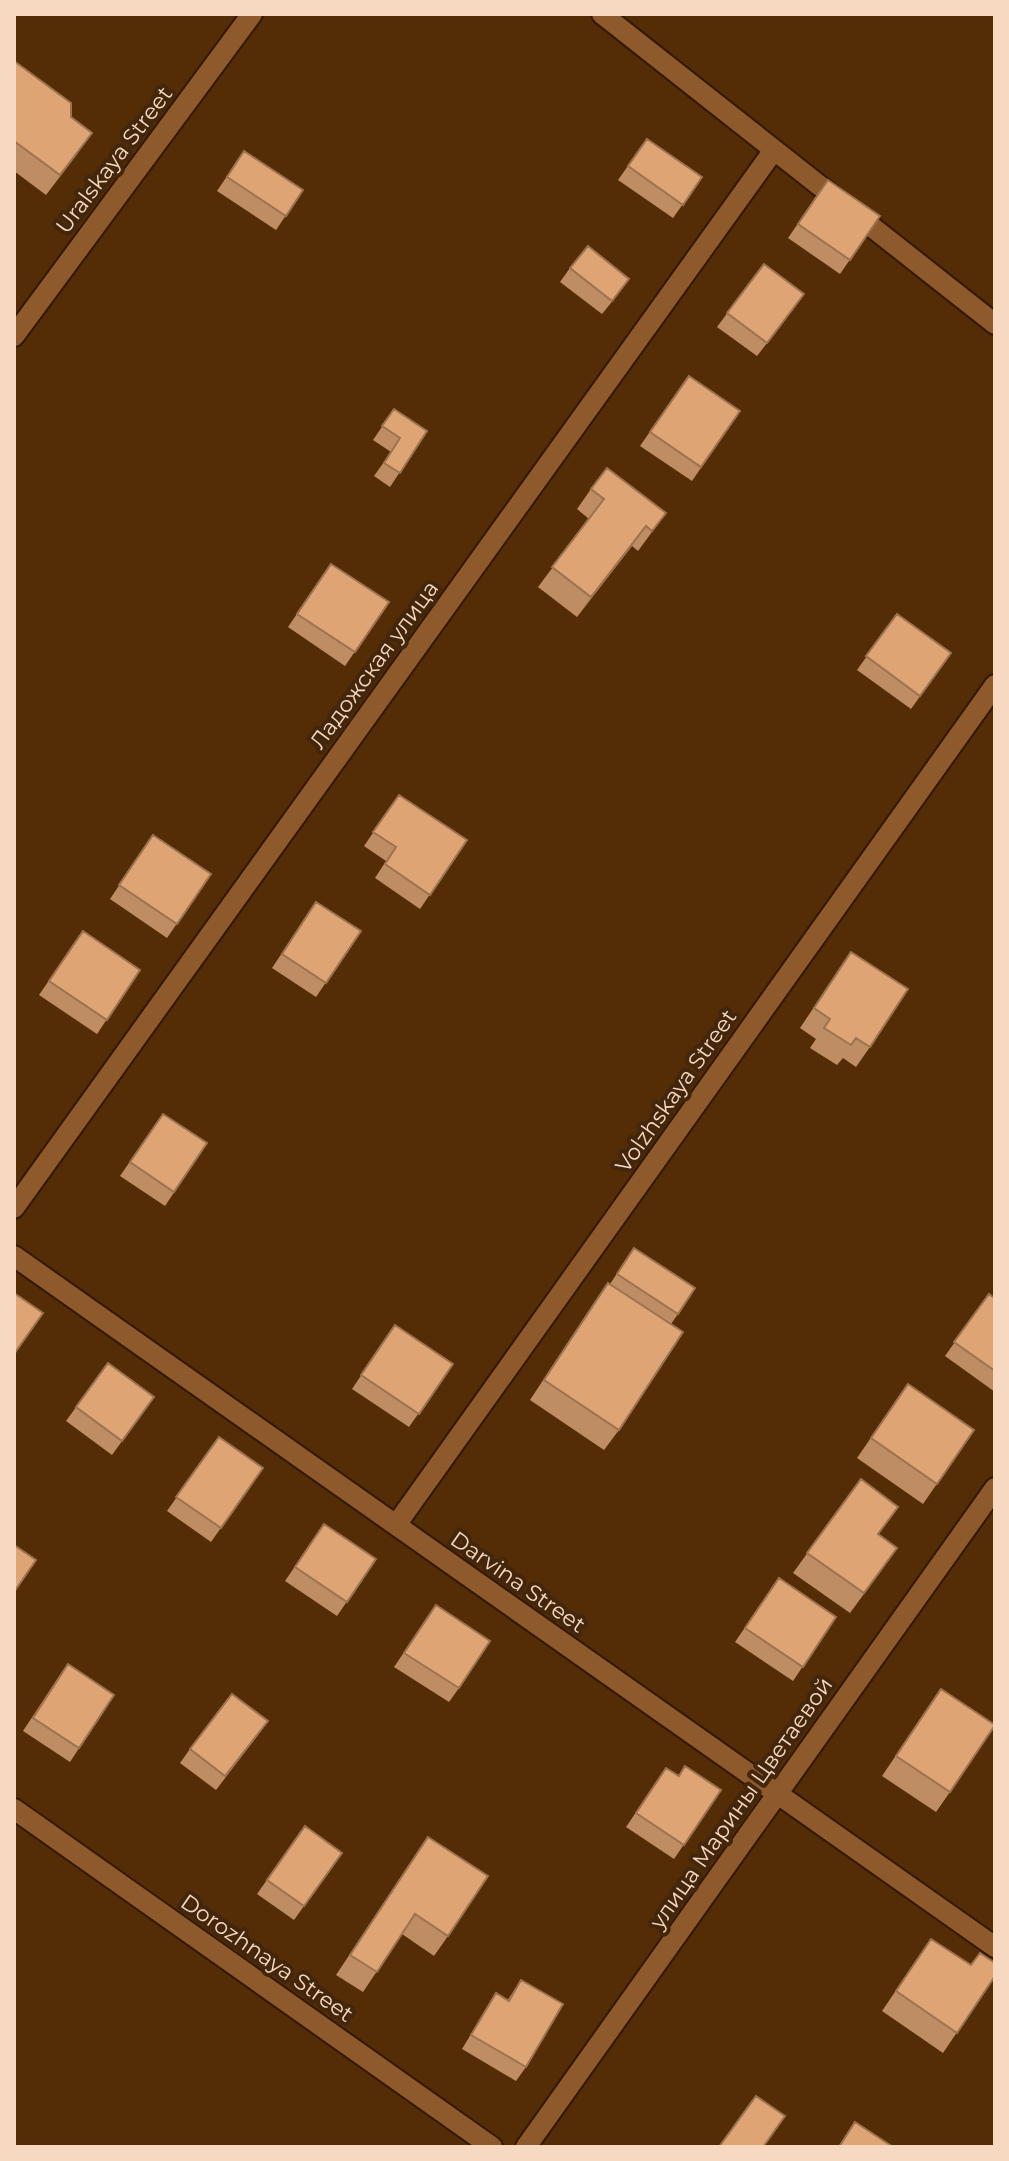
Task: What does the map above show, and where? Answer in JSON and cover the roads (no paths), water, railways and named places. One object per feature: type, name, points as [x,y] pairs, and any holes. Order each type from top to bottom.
[{"type":"street","name":"Uralskaya Street","points":[[14,336],[252,14]]},
{"type":"street","points":[[602,14],[995,324]]},
{"type":"street","name":"Ладожская улица","points":[[14,1208],[774,150]]},
{"type":"street","name":"Volzhskaya Street","points":[[396,1525],[995,685]]},
{"type":"street","name":"Darvina Street","points":[[14,1256],[995,1947]]},
{"type":"street","name":"улица Марины Цветаевой","points":[[526,2147],[995,1488]]},
{"type":"street","name":"Dorozhnaya Street","points":[[14,1809],[492,2147]]}]
